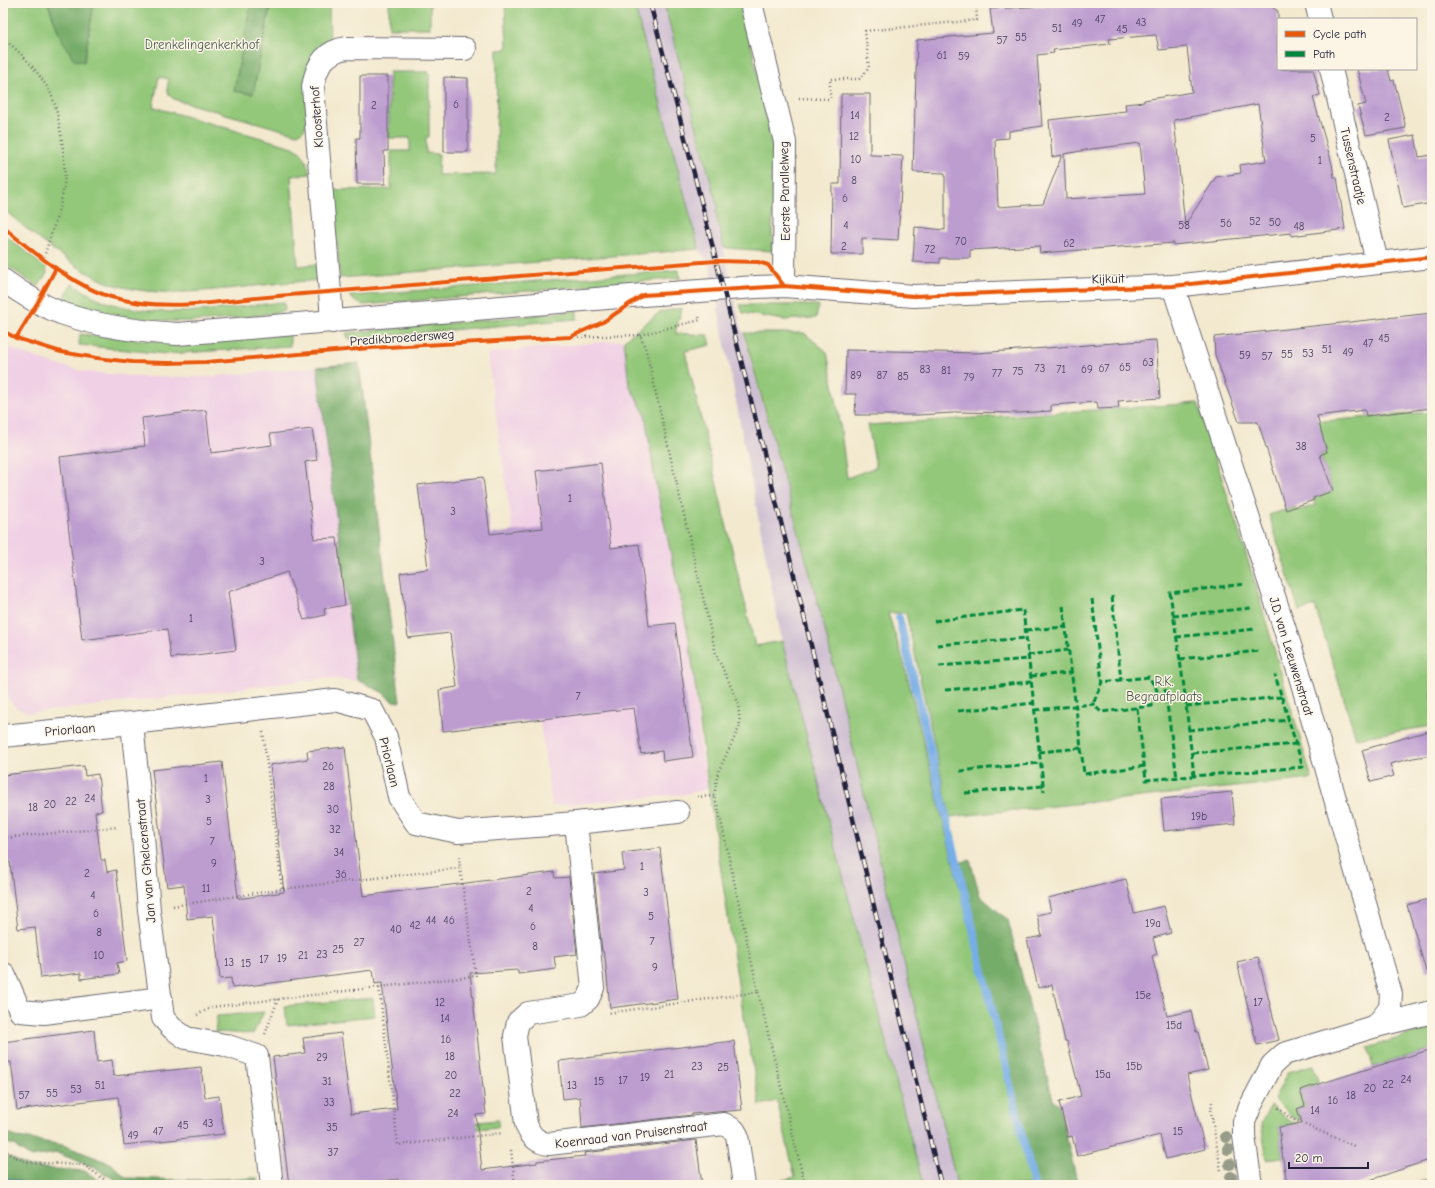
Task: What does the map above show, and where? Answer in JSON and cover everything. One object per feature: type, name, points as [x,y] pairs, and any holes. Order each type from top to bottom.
[{"type":"street","name":"Eerste Parallelweg","points":[[751,3],[785,142],[784,286]]},
{"type":"street","points":[[1316,3],[1320,18]]},
{"type":"street","name":"Kloosterhof","points":[[332,322],[313,87],[316,70],[323,60],[330,54],[337,50],[347,48],[465,49]]},
{"type":"street","name":"Tussenstraatje","points":[[1331,70],[1377,262]]},
{"type":"street","name":"Kijkuit","points":[[723,290],[784,286],[914,296],[1173,286],[1432,257]]},
{"type":"street","name":"Predikbroedersweg","points":[[3,280],[38,302],[60,313],[101,324],[155,333],[186,334],[643,295],[723,290]]},
{"type":"street","name":"J.D. van Leeuwenstraat","points":[[1173,286],[1299,673],[1390,988],[1390,1008],[1384,1018],[1376,1026]]},
{"type":"street","name":"Priorlaan","points":[[3,736],[335,700],[372,710],[386,737],[399,798],[416,823],[458,832],[576,823],[678,812]]},
{"type":"street","name":"Jan van Ghelcenstraat","points":[[132,723],[149,910],[164,1018],[172,1028]]},
{"type":"street","points":[[576,823],[593,988],[588,999]]},
{"type":"street","points":[[3,974],[20,1011],[44,1013],[161,998]]},
{"type":"street","name":"Koenraad van Pruisenstraat","points":[[588,999],[581,1005],[528,1013],[518,1022],[515,1036],[526,1124],[534,1139],[542,1143],[549,1144],[724,1124],[734,1130],[737,1135],[744,1185]]},
{"type":"street","points":[[1251,1185],[1244,1136],[1244,1122],[1272,1065],[1284,1054],[1376,1026],[1432,1012]]},
{"type":"street","points":[[172,1028],[186,1038],[225,1045],[257,1056],[272,1185]]},
{"type":"path","points":[[774,98],[830,99],[830,79],[859,79],[869,68],[865,31],[977,20],[976,3]]},
{"type":"path","points":[[3,39],[26,59],[38,74],[51,94],[58,119],[64,161],[64,184],[56,220],[44,258]]},
{"type":"path","points":[[38,254],[50,263]]},
{"type":"path","points":[[570,337],[583,331]]},
{"type":"path","points":[[562,338],[640,335],[646,350],[716,654],[738,702],[740,726],[718,772],[714,796],[718,807],[758,992],[805,1185]]},
{"type":"path","points":[[260,708],[282,889]]},
{"type":"path","points":[[3,838],[142,824]]},
{"type":"path","points":[[172,1028],[212,1007],[278,998],[476,976],[460,868],[458,832]]},
{"type":"path","points":[[149,910],[282,889],[460,868]]},
{"type":"path","points":[[379,987],[398,1145],[509,1132]]},
{"type":"path","points":[[588,999],[606,1013],[758,992]]},
{"type":"path","points":[[257,1056],[278,998]]},
{"type":"path","points":[[1259,1090],[1292,1119],[1354,1146]]},
{"type":"path","points":[[1212,1102],[1211,1112],[1221,1171]]},
{"type":"path","points":[[3,1149],[9,1154],[26,1162],[84,1165],[112,1185]]},
{"type":"shaded area","points":[[634,3],[664,3],[683,71],[718,209],[715,210],[740,323],[823,622],[957,1185],[923,1185],[782,641],[710,266],[699,249]]},
{"type":"shaded area","points":[[624,340],[643,400],[691,636],[700,744],[708,789],[684,794],[552,806],[487,353]]},
{"type":"shaded area","points":[[3,345],[54,364],[87,372],[141,377],[206,377],[359,363],[399,702],[370,682],[324,678],[29,713],[17,708],[9,701],[3,683]]},
{"type":"green space","name":"Drenkelingenkerkhof","points":[[3,3],[48,3],[59,34],[84,62],[94,3],[251,3],[234,91],[253,94],[271,3],[329,3],[330,41],[320,48],[306,127],[300,133],[297,134],[176,100],[170,96],[168,91],[167,86],[169,79],[159,77],[153,107],[293,147],[303,155],[310,174],[291,176],[298,266],[318,264],[320,280],[206,291],[177,292],[148,291],[119,286],[89,274],[58,254],[3,209]]},
{"type":"green space","points":[[48,3],[94,3],[84,62],[74,60],[59,34]]},
{"type":"green space","points":[[251,3],[271,3],[253,94],[234,91]]},
{"type":"green space","points":[[389,3],[430,3],[430,28],[389,28]]},
{"type":"green space","points":[[505,3],[634,3],[699,249],[340,278],[332,190],[391,189],[391,151],[410,151],[410,138],[389,138],[389,72],[429,72],[429,137],[426,137],[426,153],[439,154],[438,175],[496,174],[497,50],[507,49]]},
{"type":"green space","points":[[664,3],[741,3],[773,138],[772,251],[724,248],[715,210],[718,209]]},
{"type":"green space","points":[[3,234],[46,267],[47,273],[38,287],[3,263]]},
{"type":"green space","points":[[678,270],[681,278],[364,305],[356,302],[349,296]]},
{"type":"green space","points":[[72,284],[95,297],[110,303],[153,311],[197,311],[284,302],[285,311],[200,321],[143,319],[89,308],[63,299]]},
{"type":"green space","points":[[740,305],[819,305],[816,318],[784,320],[743,313]]},
{"type":"green space","points":[[682,308],[675,333],[708,335],[711,345],[685,351],[755,646],[782,641],[923,1185],[776,1185],[775,1182],[795,1177],[777,1101],[760,1105],[739,990],[708,785],[689,638],[655,480],[645,414],[629,385],[624,340],[660,312]]},
{"type":"green space","points":[[577,311],[577,319],[348,339],[346,333]]},
{"type":"green space","name":"R.K. Begraafplaats","points":[[744,333],[804,333],[827,352],[839,416],[847,478],[876,467],[868,425],[1198,403],[1251,570],[1312,779],[950,817],[906,613],[888,613],[903,659],[1033,1185],[957,1185],[823,622]]},
{"type":"green space","points":[[80,334],[155,341],[290,334],[290,346],[166,354],[79,345]]},
{"type":"green space","points":[[359,363],[400,702],[392,701],[382,692],[357,680],[317,367]]},
{"type":"green space","points":[[1432,412],[1432,726],[1356,738],[1315,606],[1299,611],[1269,515],[1295,507],[1297,511],[1316,505],[1313,498],[1333,491],[1320,455],[1327,452],[1326,448],[1312,422]]},
{"type":"green space","points":[[970,860],[980,896],[1008,920],[1053,1100],[1058,1103],[1078,1185],[1034,1185],[958,863]]},
{"type":"green space","points":[[373,998],[375,1016],[287,1025],[285,1006]]},
{"type":"green space","points":[[264,1012],[253,1034],[215,1032],[217,1016]]},
{"type":"green space","points":[[1432,1027],[1432,1047],[1428,1048],[1428,1050],[1373,1067],[1368,1048]]},
{"type":"green space","points":[[1313,1065],[1319,1084],[1300,1090],[1305,1106],[1297,1109],[1301,1121],[1292,1117],[1274,1099],[1288,1072]]},
{"type":"green space","points":[[1271,1105],[1284,1117],[1337,1142],[1293,1125],[1279,1127],[1283,1158],[1267,1160],[1261,1123]]},
{"type":"green space","points":[[499,1120],[498,1127],[408,1136],[406,1129]]},
{"type":"green space","points":[[3,1130],[18,1138],[63,1145],[112,1164],[126,1178],[183,1180],[259,1178],[256,1185],[125,1185],[93,1167],[57,1153],[31,1157],[17,1148],[17,1146],[3,1142]]},
{"type":"green space","points":[[3,1153],[28,1167],[85,1171],[106,1185],[32,1185],[3,1177]]},
{"type":"green space","points":[[1432,1178],[1432,1185],[1414,1185],[1414,1184]]},
{"type":"water","points":[[3,1177],[32,1185],[3,1185]]},
{"type":"building","points":[[1076,3],[1265,3],[1278,11],[1277,70],[1313,70],[1320,95],[1313,97],[1332,164],[1334,177],[1337,177],[1345,229],[1291,236],[1291,233],[1173,245],[1174,243],[1040,253],[1039,246],[970,250],[970,258],[940,258],[940,263],[913,262],[915,227],[945,230],[945,173],[913,172],[917,40],[993,33],[990,9]],"holes":[[[1156,35],[1159,50],[1187,47],[1192,92],[1144,100],[1144,102],[1125,104],[1126,111],[1049,120],[1052,157],[1062,155],[1043,204],[998,207],[995,139],[1009,138],[1009,131],[1042,126],[1037,55],[1054,53],[1053,50],[1110,44],[1109,39]],[[1258,104],[1266,161],[1240,165],[1241,173],[1216,177],[1185,225],[1174,120]],[[1140,143],[1145,194],[1066,199],[1064,154]]]},
{"type":"building","points":[[1357,70],[1388,70],[1391,81],[1394,80],[1406,128],[1366,135],[1358,106],[1366,104]]},
{"type":"building","points":[[360,76],[388,76],[388,151],[384,151],[385,184],[357,184],[356,138],[360,138]]},
{"type":"building","points":[[444,77],[468,78],[468,152],[444,152]]},
{"type":"building","points":[[841,94],[870,94],[870,155],[903,156],[898,240],[862,238],[862,254],[831,254],[832,184],[840,184]]},
{"type":"building","points":[[1415,135],[1419,157],[1432,155],[1432,203],[1403,208],[1389,140]]},
{"type":"building","points":[[1432,313],[1432,408],[1366,416],[1365,410],[1317,416],[1327,452],[1320,455],[1333,491],[1313,498],[1314,500],[1286,510],[1258,422],[1239,422],[1215,355],[1214,337]]},
{"type":"building","points":[[1156,340],[1160,398],[1118,401],[1119,408],[1098,409],[1097,402],[1051,405],[1051,411],[1018,413],[954,412],[918,415],[855,415],[856,394],[845,394],[846,350],[977,353]]},
{"type":"building","points":[[206,410],[211,453],[272,445],[270,434],[312,429],[317,460],[305,462],[314,539],[337,538],[345,605],[324,609],[325,615],[304,620],[287,572],[228,592],[236,650],[171,658],[167,629],[82,640],[60,457],[145,446],[142,418]]},
{"type":"building","points":[[601,463],[611,548],[639,544],[649,626],[675,623],[693,757],[663,761],[662,751],[641,754],[634,708],[443,731],[439,690],[457,687],[450,633],[408,638],[400,573],[428,569],[418,485],[483,477],[490,534],[543,528],[536,471]]},
{"type":"building","points":[[1432,730],[1432,755],[1390,764],[1394,776],[1371,782],[1362,750]]},
{"type":"building","points":[[345,747],[363,896],[554,872],[555,878],[569,877],[577,954],[554,957],[556,969],[518,974],[518,970],[470,973],[486,1114],[476,1115],[482,1170],[537,1163],[537,1161],[585,1156],[584,1153],[696,1140],[702,1185],[398,1185],[398,1179],[350,1185],[289,1185],[273,1057],[305,1053],[303,1038],[341,1033],[351,1114],[397,1109],[382,983],[375,984],[373,970],[232,988],[231,978],[220,979],[213,916],[187,919],[184,885],[167,887],[152,770],[222,762],[238,898],[244,898],[284,892],[270,765],[308,759],[307,751]]},
{"type":"building","points":[[84,766],[85,776],[98,774],[102,811],[95,812],[101,860],[105,860],[107,872],[116,870],[127,961],[117,963],[119,974],[81,979],[81,973],[41,978],[35,927],[18,929],[10,862],[3,863],[3,775]]},
{"type":"building","points":[[1232,792],[1235,824],[1164,831],[1161,799]]},
{"type":"building","points":[[660,848],[678,999],[610,1008],[594,874],[624,870],[622,853]]},
{"type":"building","points":[[1126,879],[1134,913],[1164,906],[1171,933],[1153,938],[1157,954],[1152,956],[1167,1016],[1191,1011],[1208,1070],[1187,1075],[1205,1149],[1166,1159],[1160,1135],[1077,1156],[1072,1136],[1068,1137],[1059,1102],[1081,1096],[1067,1041],[1065,1041],[1052,985],[1038,988],[1027,939],[1042,936],[1037,915],[1051,912],[1048,898]]},
{"type":"building","points":[[1432,898],[1432,970],[1426,971],[1407,905]]},
{"type":"building","points":[[1258,957],[1279,1040],[1257,1045],[1237,962]]},
{"type":"building","points":[[94,1030],[97,1062],[112,1060],[114,1076],[201,1067],[205,1098],[219,1096],[224,1134],[124,1145],[118,1097],[17,1110],[11,1062],[3,1063],[3,1042]]},
{"type":"building","points":[[734,1041],[742,1110],[692,1114],[582,1128],[580,1097],[563,1099],[559,1061]]},
{"type":"building","points":[[1432,1049],[1432,1159],[1355,1185],[1287,1185],[1279,1127],[1302,1123],[1297,1109],[1305,1106],[1300,1090]]},
{"type":"waterway","points":[[899,618],[1034,1185]]},
{"type":"railway","points":[[650,3],[726,298],[941,1185]]},
{"type":"marked path","points":[[1194,776],[1184,687],[1170,593],[1245,584]]},
{"type":"marked path","points":[[1112,596],[1121,680]]},
{"type":"marked path","points":[[1092,599],[1102,682]]},
{"type":"marked path","points":[[1039,752],[1081,748],[1063,606]]},
{"type":"marked path","points":[[1173,616],[1251,608]]},
{"type":"marked path","points":[[934,621],[1023,610],[1044,792]]},
{"type":"marked path","points":[[1026,630],[1066,627]]},
{"type":"marked path","points":[[1176,637],[1255,629]]},
{"type":"marked path","points":[[937,645],[1027,638]]},
{"type":"marked path","points":[[1028,655],[1068,650]]},
{"type":"marked path","points":[[1180,659],[1259,651]]},
{"type":"marked path","points":[[939,666],[1029,659]]},
{"type":"marked path","points":[[1031,676],[1071,673]]},
{"type":"marked path","points":[[1137,708],[1146,780],[1303,767],[1275,675]]},
{"type":"marked path","points":[[1035,710],[1093,704],[1101,712],[1152,706],[1157,690],[1149,677],[1102,682],[1093,704]]},
{"type":"marked path","points":[[945,690],[1031,682]]},
{"type":"marked path","points":[[1165,689],[1177,778]]},
{"type":"marked path","points":[[1186,706],[1282,697]]},
{"type":"marked path","points":[[958,711],[1034,703]]},
{"type":"marked path","points":[[1189,730],[1289,720]]},
{"type":"marked path","points":[[1192,753],[1296,744]]},
{"type":"marked path","points":[[1081,748],[1084,774],[1145,766]]},
{"type":"marked path","points":[[960,771],[1040,763]]},
{"type":"marked path","points":[[965,793],[1043,786]]},
{"type":"cycle path","points":[[3,227],[27,247],[68,277],[97,292],[111,297],[145,304],[196,304],[277,296],[716,261],[758,262],[768,265],[784,286]]},
{"type":"cycle path","points":[[3,331],[16,338],[61,352],[97,358],[132,362],[206,362],[370,348],[570,337],[603,322],[643,295],[784,286],[914,296],[1173,286],[1432,257]]},
{"type":"cycle path","points":[[16,338],[38,302],[56,268]]}]
